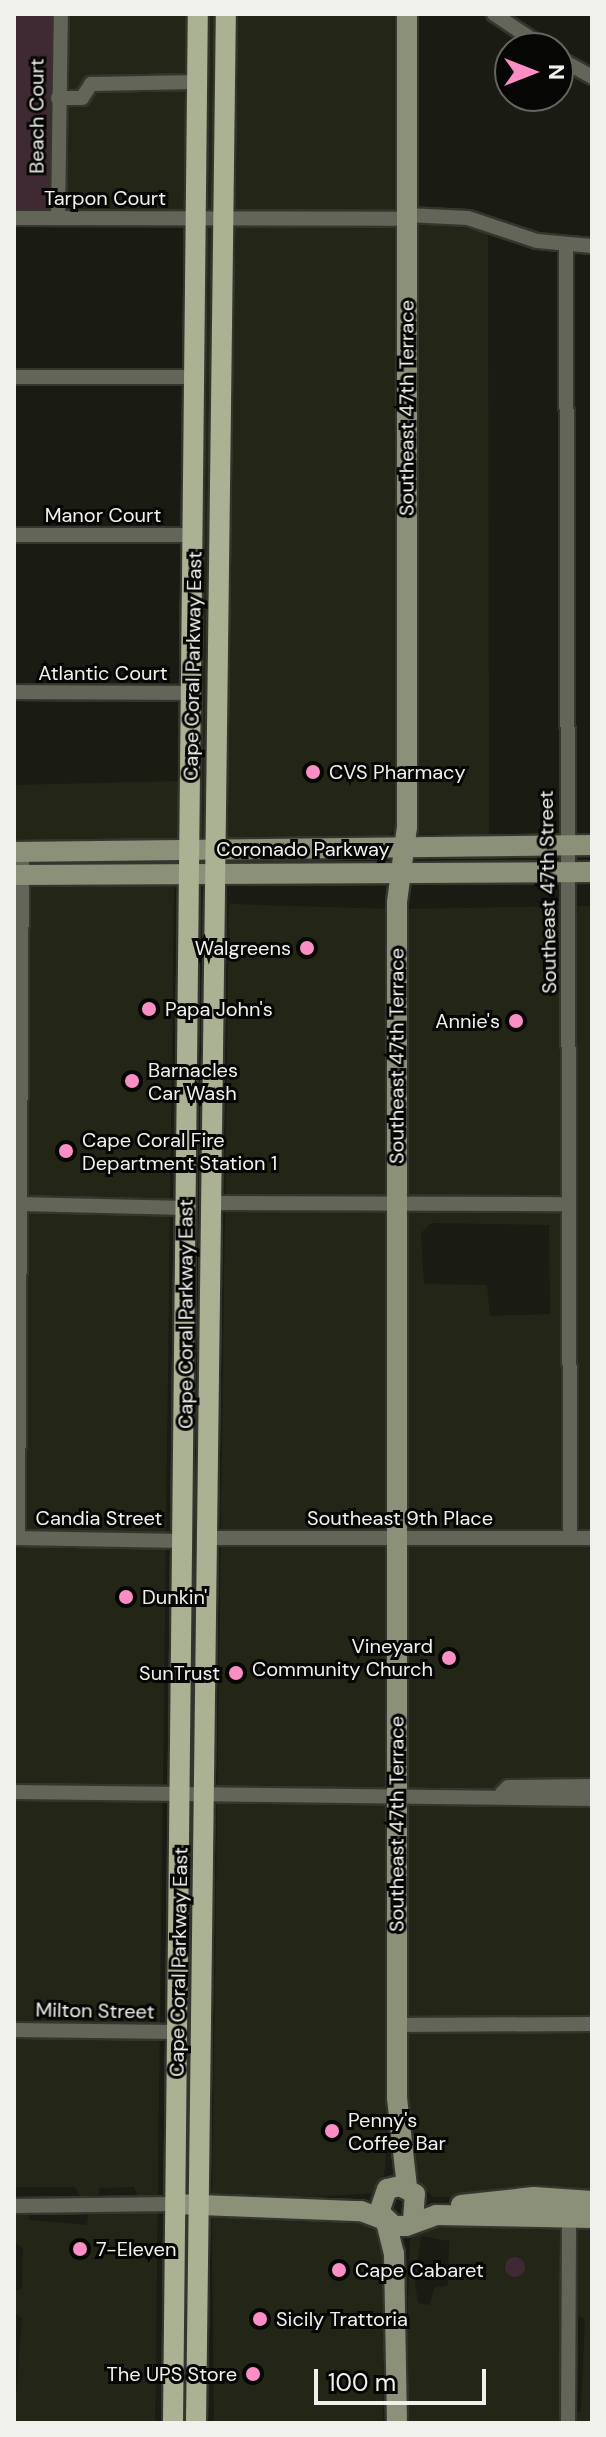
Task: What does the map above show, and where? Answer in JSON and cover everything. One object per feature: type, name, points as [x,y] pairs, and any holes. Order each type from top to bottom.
[{"type":"main road","name":"Cape Coral Parkway East","points":[[173,2423],[198,14]]},
{"type":"main road","name":"Cape Coral Parkway East","points":[[196,2423],[226,14]]},
{"type":"main road","points":[[188,1075],[198,1097],[200,1190],[211,1203]]},
{"type":"main road","points":[[186,1208],[199,1223],[210,1332]]},
{"type":"main road","points":[[184,1416],[194,1433],[196,1525],[209,1538]]},
{"type":"main road","points":[[183,1541],[197,1563],[197,1637],[207,1663]]},
{"type":"street","name":"Beach Court","points":[[58,218],[61,14]]},
{"type":"street","name":"Southeast 47th Terrace","points":[[398,2191],[397,1203],[401,873],[405,848],[407,14]]},
{"type":"street","points":[[494,14],[521,32]]},
{"type":"street","points":[[574,67],[592,77]]},
{"type":"street","points":[[58,98],[82,98],[91,84],[197,82]]},
{"type":"street","name":"Tarpon Court","points":[[14,218],[468,218],[566,246],[592,246]]},
{"type":"street","name":"Southeast 47th Street","points":[[566,246],[566,1204],[570,1537]]},
{"type":"street","points":[[14,377],[194,377]]},
{"type":"street","name":"Manor Court","points":[[14,535],[193,535]]},
{"type":"street","name":"Atlantic Court","points":[[14,692],[191,693]]},
{"type":"street","name":"Coronado Parkway","points":[[18,852],[592,845]]},
{"type":"street","points":[[16,1538],[18,852]]},
{"type":"street","name":"Coronado Parkway","points":[[18,875],[592,872]]},
{"type":"street","points":[[211,1203],[566,1204]]},
{"type":"street","points":[[19,1204],[186,1208]]},
{"type":"street","name":"Candia Street","points":[[16,1538],[183,1541]]},
{"type":"street","name":"Southeast 9th Place","points":[[209,1538],[592,1538]]},
{"type":"street","points":[[502,1793],[508,1787],[592,1786]]},
{"type":"street","points":[[14,1792],[502,1793],[592,1799]]},
{"type":"street","points":[[397,2025],[592,2024]]},
{"type":"street","name":"Milton Street","points":[[14,2030],[175,2032]]},
{"type":"street","points":[[305,2210],[398,2191],[445,2205],[568,2210],[592,2218]]},
{"type":"street","points":[[394,2416],[396,2312],[385,2221],[398,2191]]},
{"type":"street","points":[[396,2312],[412,2222],[398,2191]]},
{"type":"street","points":[[14,2206],[175,2204],[199,2208],[361,2211],[385,2221],[412,2222],[436,2215],[568,2210],[592,2201]]},
{"type":"street","points":[[568,2210],[568,2423]]},
{"type":"shaded area","points":[[14,14],[53,14],[50,213],[14,213]]},
{"type":"shaded area","points":[[59,14],[191,14],[189,226],[58,225]]},
{"type":"shaded area","points":[[205,14],[219,14],[208,843],[197,844],[208,226],[203,226]]},
{"type":"shaded area","points":[[232,14],[401,14],[401,826],[379,841],[221,843]]},
{"type":"shaded area","points":[[414,217],[488,233],[489,835],[413,834]]},
{"type":"shaded area","points":[[184,781],[183,844],[14,846],[14,785]]},
{"type":"shaded area","points":[[174,856],[174,868],[14,869],[14,858]]},
{"type":"shaded area","points":[[174,880],[155,2423],[14,2423],[22,2318],[14,2313],[14,2292],[22,2288],[23,2248],[14,2243],[14,2202],[81,2198],[75,2187],[14,2187],[14,881]],"holes":[[[134,2187],[139,2199],[97,2199],[100,2188]],[[89,2211],[87,2225],[29,2220],[30,2213]]]},
{"type":"shaded area","points":[[229,904],[390,909],[390,2098],[384,2179],[374,2193],[212,2203]]},
{"type":"shaded area","points":[[592,906],[592,2195],[433,2197],[408,2173],[404,2025],[404,909]],"holes":[[[431,1223],[549,1225],[550,1314],[490,1316],[487,1285],[424,1284],[421,1233]]]},
{"type":"shaded area","points":[[212,2215],[365,2218],[385,2234],[383,2423],[214,2423]]},
{"type":"shaded area","points":[[423,2223],[592,2224],[592,2423],[404,2423],[410,2240]],"holes":[[[421,2236],[449,2241],[448,2285],[434,2288],[430,2305],[418,2303],[415,2283]],[[574,2314],[585,2319],[581,2412],[572,2412]]]},
{"type":"shaded area","points":[[511,2257],[519,2257],[525,2267],[519,2277],[511,2277],[505,2271],[505,2263]]},
{"type":"place","name":"CVS Pharmacy","points":[[313,772]]},
{"type":"place","name":"Walgreens","points":[[307,948]]},
{"type":"place","name":"Papa John's","points":[[149,1009]]},
{"type":"place","name":"Annie's","points":[[516,1021]]},
{"type":"place","name":"Barnacles Car Wash","points":[[132,1081]]},
{"type":"place","name":"Cape Coral Fire Department Station 1","points":[[66,1151]]},
{"type":"place","name":"Dunkin'","points":[[126,1597]]},
{"type":"place","name":"Vineyard Community Church","points":[[449,1658]]},
{"type":"place","name":"SunTrust","points":[[236,1673]]},
{"type":"place","name":"Penny's Coffee Bar","points":[[332,2131]]},
{"type":"place","name":"7-Eleven","points":[[80,2249]]},
{"type":"place","name":"Cape Cabaret","points":[[339,2270]]},
{"type":"place","name":"Sicily Trattoria","points":[[260,2319]]},
{"type":"place","name":"The UPS Store","points":[[253,2374]]}]
